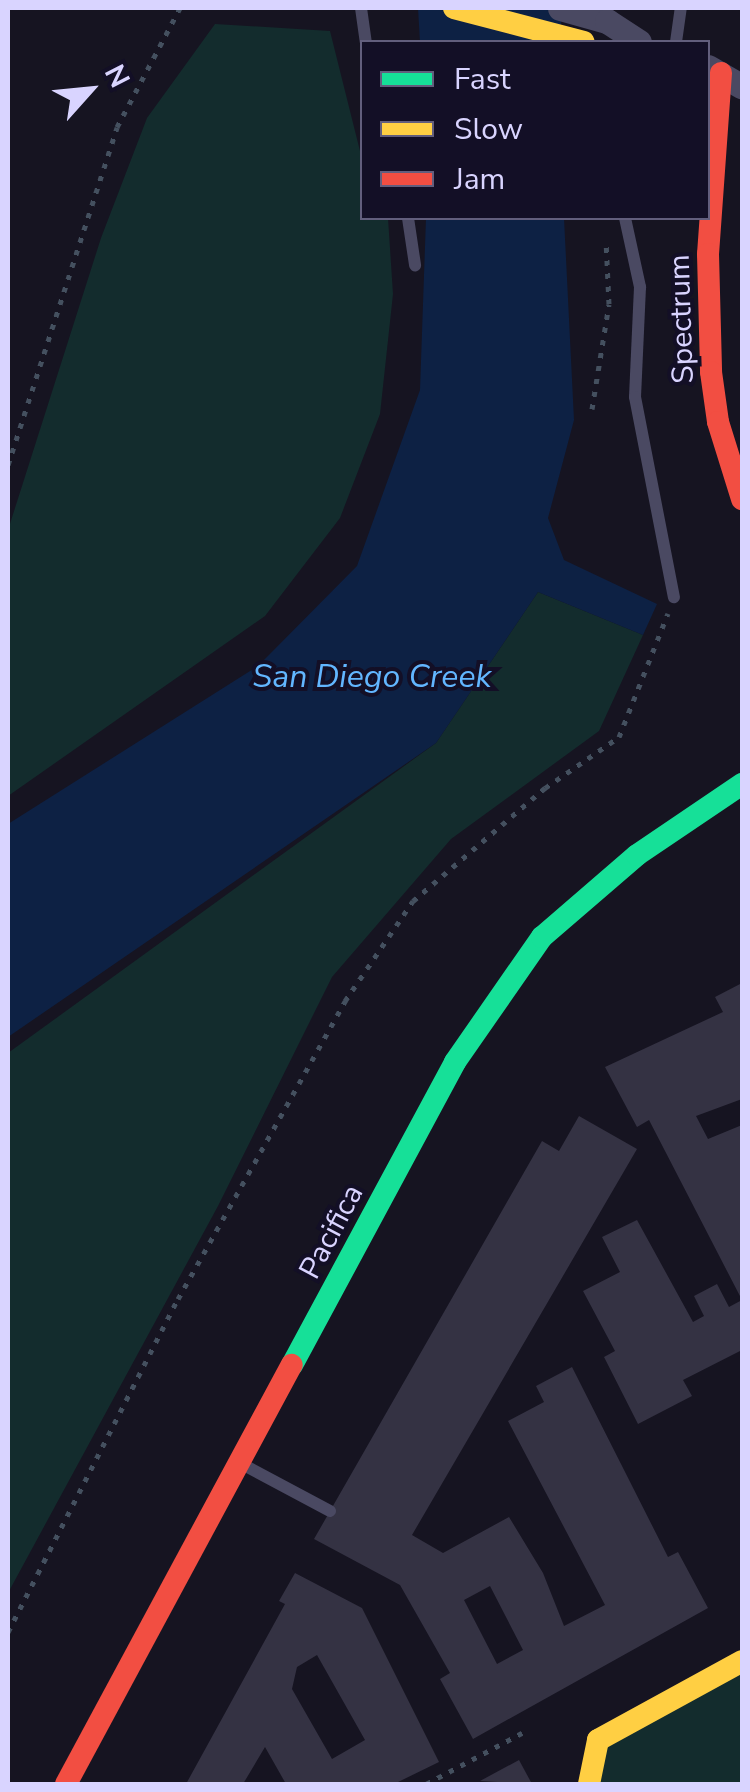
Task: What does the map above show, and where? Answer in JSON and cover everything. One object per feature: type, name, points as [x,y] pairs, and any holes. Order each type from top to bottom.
[{"type":"street","points":[[454,8],[576,40]]},
{"type":"street","points":[[560,8],[607,21],[635,40]]},
{"type":"street","name":"Spectrum","points":[[728,75],[708,254],[712,372],[718,422],[742,498]]},
{"type":"street","name":"Pacifica","points":[[66,1784],[235,1461],[351,1265],[455,1062],[542,937],[637,855],[742,784]]},
{"type":"street","points":[[589,1784],[598,1740],[742,1661]]},
{"type":"lane","points":[[360,8],[366,40]]},
{"type":"lane","points":[[676,40],[680,8]]},
{"type":"lane","points":[[408,220],[415,265]]},
{"type":"lane","points":[[626,220],[640,287],[635,397],[674,596]]},
{"type":"lane","points":[[235,1461],[263,1470],[330,1511]]},
{"type":"path","points":[[8,465],[117,127],[180,8]]},
{"type":"path","points":[[592,410],[609,304],[606,223]]},
{"type":"path","points":[[8,1632],[178,1299],[345,1001],[412,901],[545,788],[619,737],[674,596]]},
{"type":"path","points":[[426,1784],[522,1732]]},
{"type":"green space","points":[[215,24],[330,31],[360,151],[360,220],[388,220],[393,294],[380,414],[340,518],[265,616],[8,796],[8,530],[101,238],[147,118]]},
{"type":"green space","points":[[538,592],[643,635],[599,731],[451,839],[332,977],[218,1206],[8,1593],[8,1053],[436,743]]},
{"type":"green space","points":[[742,1661],[742,1784],[589,1784],[598,1740]]},
{"type":"water","points":[[418,8],[562,8],[560,40],[420,40]]},
{"type":"water","name":"San Diego Creek","points":[[426,220],[564,220],[574,420],[548,518],[564,560],[657,604],[643,635],[538,592],[436,743],[8,1037],[8,824],[258,666],[357,566],[420,390]]},
{"type":"building","points":[[742,983],[742,1099],[696,1116],[708,1139],[742,1125],[742,1300],[649,1120],[637,1127],[605,1067],[723,1012],[715,997]]},
{"type":"building","points":[[579,1116],[637,1149],[412,1535],[443,1553],[509,1517],[543,1573],[564,1626],[605,1605],[508,1421],[544,1402],[536,1386],[572,1367],[668,1557],[678,1552],[708,1608],[473,1739],[440,1679],[450,1673],[400,1585],[314,1539],[542,1141],[559,1151]],"holes":[[[490,1586],[523,1650],[497,1664],[464,1600]]]},
{"type":"building","points":[[637,1220],[693,1322],[704,1316],[694,1296],[717,1284],[729,1307],[742,1300],[742,1350],[683,1380],[692,1396],[638,1424],[604,1357],[615,1351],[583,1291],[620,1272],[602,1237]]},
{"type":"building","points":[[295,1573],[362,1608],[439,1762],[394,1784],[286,1784],[265,1747],[243,1784],[186,1784],[285,1604],[279,1601]],"holes":[[[317,1655],[365,1740],[332,1759],[292,1689],[297,1667]]]},
{"type":"building","points":[[519,1760],[532,1784],[480,1781]]},
{"type":"traffic: fast","points":[[292,1365],[455,1062],[542,937],[637,855],[742,784]]},
{"type":"traffic: slow","points":[[454,8],[576,40]]},
{"type":"traffic: slow","points":[[589,1784],[598,1740],[742,1661]]},
{"type":"traffic: jam","points":[[721,73],[708,254],[711,372],[718,422],[742,499]]},
{"type":"traffic: jam","points":[[66,1784],[292,1365]]}]
